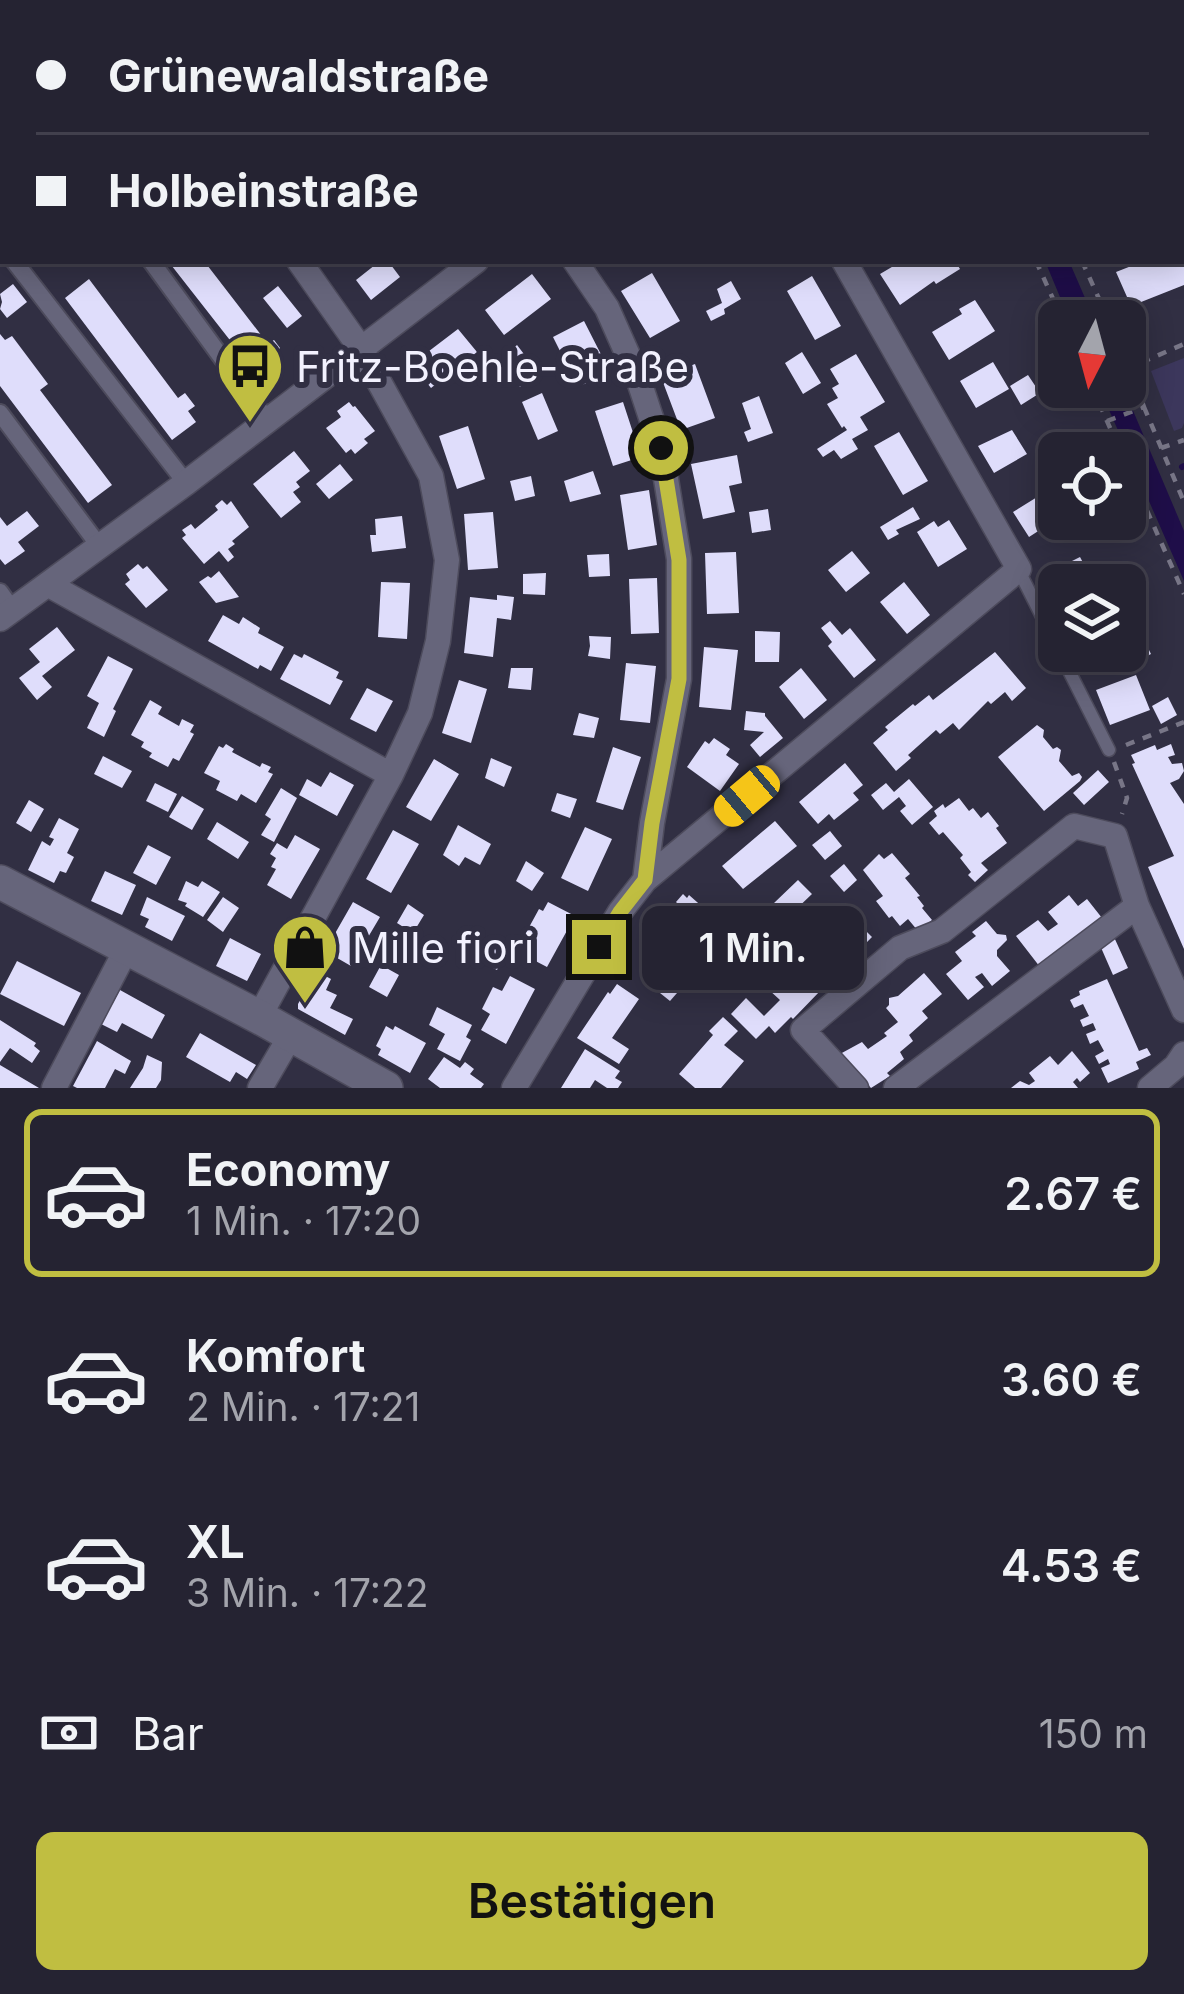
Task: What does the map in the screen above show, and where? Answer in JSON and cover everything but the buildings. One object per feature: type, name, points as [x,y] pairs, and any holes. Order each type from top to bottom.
[{"type":"main road","points":[[0,882],[386,1088]]},
{"type":"street","points":[[16,264],[186,483]]},
{"type":"street","points":[[153,264],[268,421]]},
{"type":"street","points":[[259,1017],[420,713],[438,641],[447,560],[431,476],[362,349],[301,264]]},
{"type":"street","points":[[4,607],[49,585],[472,264]]},
{"type":"street","points":[[577,264],[607,308],[638,378],[661,448],[679,560],[679,679],[645,880]]},
{"type":"street","points":[[514,1088],[620,912],[645,880],[1019,569],[846,264]]},
{"type":"street","points":[[0,413],[100,547]]},
{"type":"street","points":[[49,585],[391,775]]},
{"type":"street","points":[[856,1088],[803,1030],[900,949],[942,931],[1074,826],[1115,836],[1137,905],[1184,1010]]},
{"type":"street","points":[[896,1088],[1137,905]]},
{"type":"street","points":[[54,1088],[127,948]]},
{"type":"street","points":[[260,1088],[291,1035]]},
{"type":"street","points":[[1150,1088],[1184,1054]]},
{"type":"lane","points":[[1019,569],[1038,608]]},
{"type":"lane","points":[[1070,672],[1109,750]]},
{"type":"path","points":[[1037,264],[1054,300]]},
{"type":"path","points":[[1083,264],[1100,300]]},
{"type":"path","points":[[1146,361],[1184,344]]},
{"type":"path","points":[[1103,408],[1113,432]]},
{"type":"path","points":[[1109,420],[1141,408],[1184,502]]},
{"type":"path","points":[[1161,448],[1184,440]]},
{"type":"path","points":[[1146,508],[1184,594]]},
{"type":"path","points":[[1115,836],[1126,798],[1109,750],[1184,722]]},
{"type":"shaded area","points":[[1046,264],[1070,264],[1086,300],[1061,300]]},
{"type":"shaded area","points":[[1184,358],[1184,423],[1174,431],[1151,371]]},
{"type":"shaded area","points":[[1108,408],[1132,408],[1142,432],[1119,432]]},
{"type":"shaded area","points":[[1146,441],[1184,531],[1184,581],[1146,494]]},
{"type":"place","name":"Fritz-Boehle-Straße","points":[[250,425]]},
{"type":"place","name":"Mille fiori","points":[[305,1006]]},
{"type":"route","points":[[599,947],[645,880],[679,679],[679,560],[661,448]]}]
